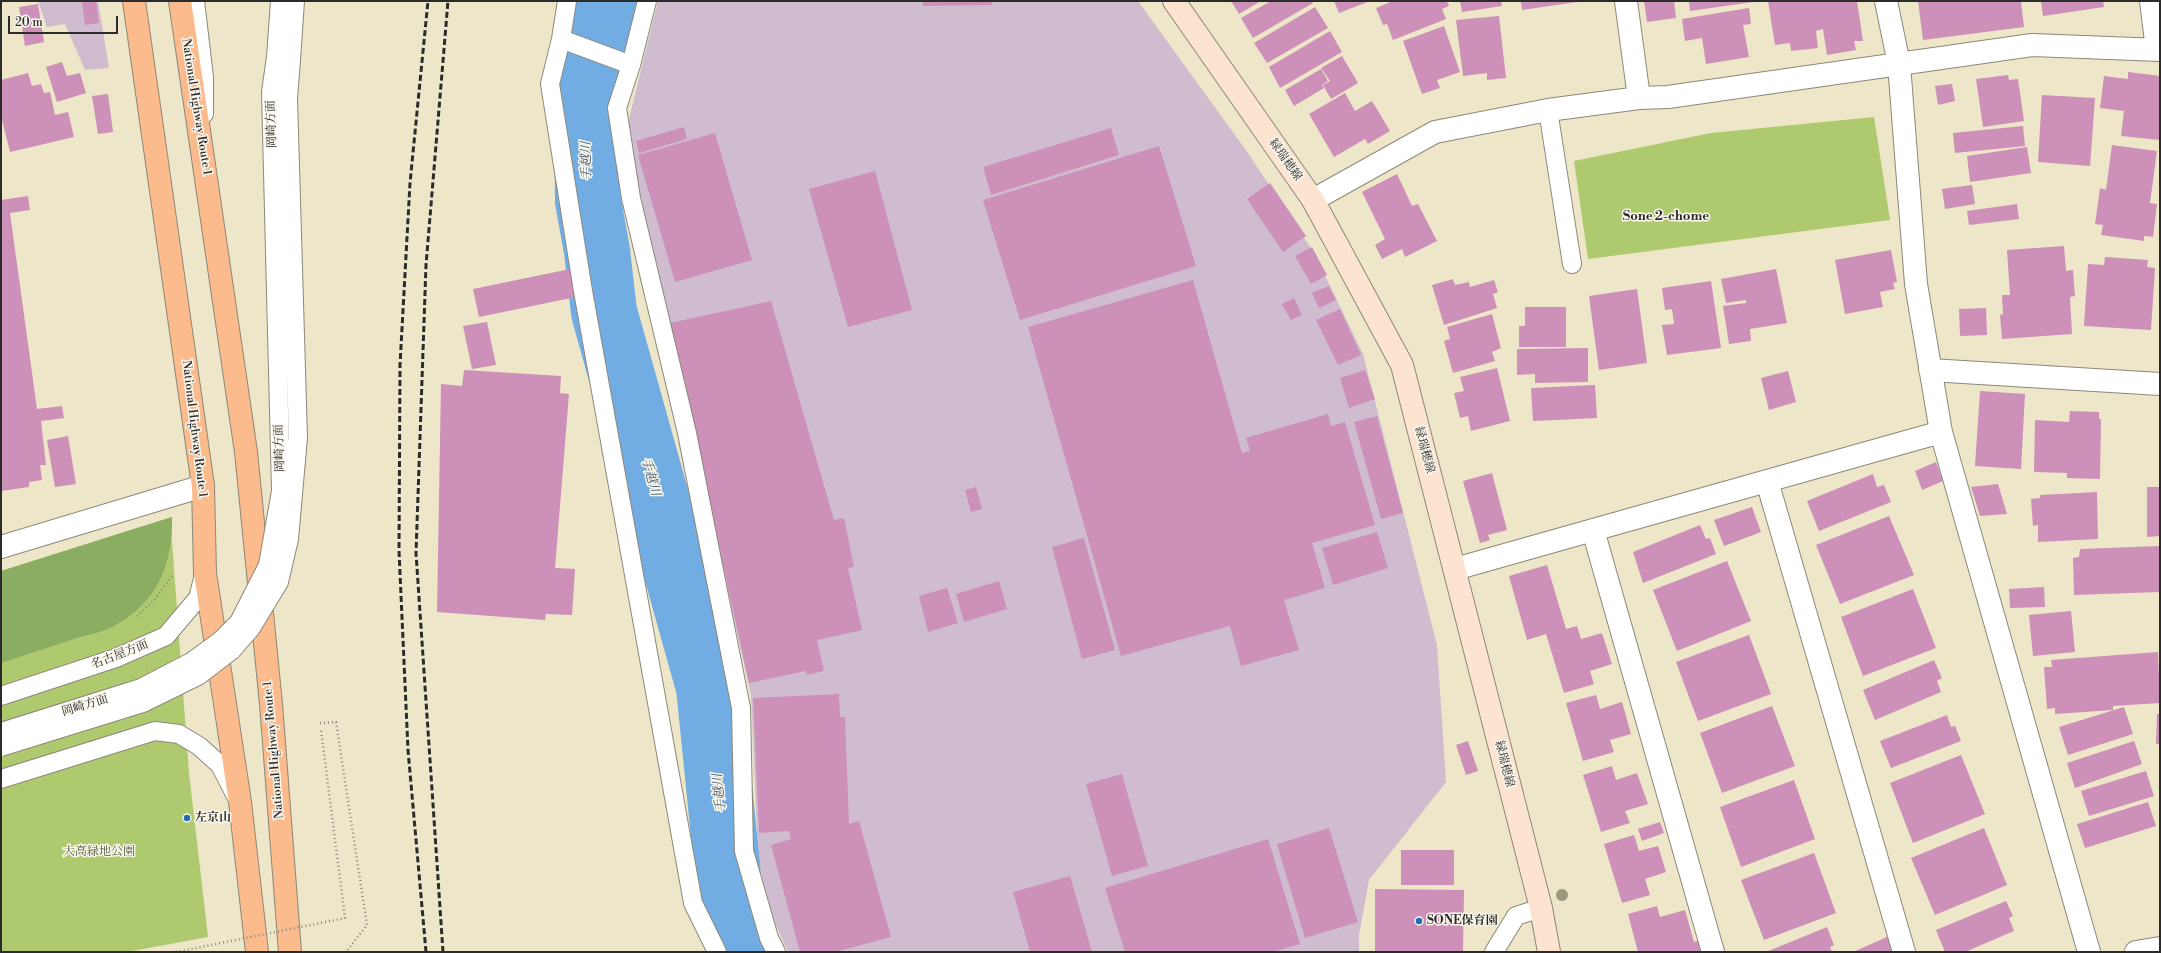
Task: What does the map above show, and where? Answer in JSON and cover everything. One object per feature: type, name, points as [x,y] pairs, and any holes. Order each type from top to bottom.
[{"type":"highway","name":"National Highway Route 1","points":[[134,1],[203,486],[205,573],[240,802],[257,952]]},
{"type":"highway","name":"National Highway Route 1","points":[[180,1],[246,452],[271,704],[290,952]]},
{"type":"main road","name":"緑瑞穂線","points":[[1174,1],[1313,200],[1402,365],[1541,908],[1549,952]]},
{"type":"street","points":[[1626,1],[1639,98]]},
{"type":"street","points":[[1886,1],[1899,64],[1916,284],[1941,432],[2089,952]]},
{"type":"street","points":[[1313,200],[1435,132],[1548,110],[1639,98],[1668,97],[2032,44],[2158,50],[2151,1]]},
{"type":"street","points":[[1930,370],[2160,384]]},
{"type":"street","points":[[1455,568],[1941,432]]},
{"type":"street","points":[[1767,481],[1904,952]]},
{"type":"street","points":[[1,547],[203,486]]},
{"type":"street","points":[[1593,530],[1713,952]]},
{"type":"street","points":[[2136,952],[2160,948]]},
{"type":"lane","points":[[195,1],[204,77],[204,107],[215,234]]},
{"type":"lane","name":"岡崎方面","points":[[1,732],[141,688],[190,662],[220,641],[239,622],[268,565],[281,491],[271,92],[284,58],[280,1]]},
{"type":"lane","points":[[1,747],[143,703],[198,676],[232,650],[246,633],[279,582],[289,539],[298,438],[288,98],[284,58],[295,1]]},
{"type":"lane","points":[[567,1],[568,41],[550,84],[583,291],[693,903],[717,952]]},
{"type":"lane","points":[[647,1],[626,63],[617,108],[631,198],[687,433],[741,708],[744,851],[769,938],[776,952]]},
{"type":"lane","points":[[568,41],[626,63]]},
{"type":"lane","points":[[1548,110],[1572,264]]},
{"type":"lane","name":"名古屋方面","points":[[1,696],[116,658],[166,636],[198,598],[205,573]]},
{"type":"lane","points":[[1,779],[155,731],[179,734],[199,746],[220,765],[240,802]]},
{"type":"lane","points":[[1494,952],[1516,916],[1541,908]]},
{"type":"path","points":[[136,617],[155,599],[172,577],[173,571]]},
{"type":"path","points":[[320,723],[336,722],[367,925],[346,952]]},
{"type":"path","points":[[175,952],[344,918],[321,730]]},
{"type":"shaded area","points":[[38,1],[98,1],[109,68],[85,70],[65,24],[47,27]]},
{"type":"shaded area","points":[[658,1],[1138,1],[1248,153],[1314,253],[1363,354],[1437,645],[1446,782],[1369,880],[1359,935],[1359,952],[788,952],[768,908],[758,855],[751,695],[628,154],[628,123]]},
{"type":"green space","points":[[1874,117],[1890,220],[1588,259],[1574,161],[1711,133]]},
{"type":"green space","name":"大高緑地公園","points":[[172,517],[172,542],[189,773],[208,937],[127,952],[1,952],[1,571]]},
{"type":"green space","points":[[172,517],[169,551],[165,567],[151,595],[141,607],[128,617],[107,629],[1,663],[1,571]]},
{"type":"building","points":[[82,1],[96,1],[99,23],[85,25]]},
{"type":"building","points":[[923,1],[992,1],[992,5],[923,6]]},
{"type":"building","points":[[1231,1],[1261,1],[1239,14]]},
{"type":"building","points":[[1271,1],[1311,1],[1313,3],[1253,38],[1241,18]]},
{"type":"building","points":[[1334,1],[1370,1],[1339,13]]},
{"type":"building","points":[[1393,1],[1447,1],[1449,6],[1442,9],[1446,19],[1393,40],[1387,24],[1383,25],[1376,8]]},
{"type":"building","points":[[1460,1],[1501,1],[1502,6],[1462,12]]},
{"type":"building","points":[[1521,1],[1577,1],[1577,2],[1522,10]]},
{"type":"building","points":[[1644,1],[1674,1],[1676,18],[1647,22]]},
{"type":"building","points":[[1689,1],[1752,1],[1753,2],[1690,11]]},
{"type":"building","points":[[1768,1],[1857,1],[1863,41],[1854,41],[1856,50],[1827,55],[1823,29],[1816,31],[1818,48],[1791,51],[1790,43],[1775,45]]},
{"type":"building","points":[[1918,1],[2021,1],[2024,27],[1923,40]]},
{"type":"building","points":[[2041,1],[2103,1],[2104,7],[2043,16]]},
{"type":"building","points":[[38,4],[44,42],[25,46],[19,7]]},
{"type":"building","points":[[1315,7],[1328,28],[1267,63],[1254,43]]},
{"type":"building","points":[[1749,8],[1751,24],[1743,25],[1749,57],[1706,64],[1702,38],[1685,41],[1682,19]]},
{"type":"building","points":[[1499,16],[1506,78],[1487,80],[1487,73],[1463,76],[1456,20]]},
{"type":"building","points":[[1444,26],[1460,72],[1437,80],[1440,88],[1422,94],[1403,41]]},
{"type":"building","points":[[1330,31],[1342,52],[1280,88],[1269,67]]},
{"type":"building","points":[[1342,56],[1358,83],[1331,99],[1323,85],[1330,81],[1321,68]]},
{"type":"building","points":[[62,62],[67,76],[80,73],[86,93],[57,102],[46,67]]},
{"type":"building","points":[[1321,69],[1328,81],[1322,85],[1324,88],[1294,106],[1285,90]]},
{"type":"building","points":[[2128,72],[2160,76],[2160,140],[2121,136],[2124,111],[2100,108],[2104,76],[2128,79]]},
{"type":"building","points":[[28,73],[32,86],[41,84],[44,93],[50,92],[55,115],[68,112],[74,137],[10,152],[1,116],[1,80]]},
{"type":"building","points":[[2008,75],[2009,80],[2018,79],[2024,121],[1983,127],[1976,79]]},
{"type":"building","points":[[1952,84],[1955,101],[1938,105],[1935,86]]},
{"type":"building","points":[[1345,93],[1355,111],[1372,101],[1390,131],[1368,144],[1365,139],[1334,157],[1309,114]]},
{"type":"building","points":[[108,94],[113,132],[98,134],[92,96]]},
{"type":"building","points":[[2042,95],[2095,98],[2090,166],[2038,162]]},
{"type":"building","points":[[2023,126],[2025,146],[1955,153],[1953,133]]},
{"type":"building","points":[[684,127],[687,139],[639,153],[636,141]]},
{"type":"building","points":[[1111,128],[1119,155],[991,195],[983,167]]},
{"type":"building","points":[[715,133],[752,260],[675,282],[638,155]]},
{"type":"building","points":[[2112,145],[2157,151],[2150,203],[2157,204],[2153,237],[2144,236],[2144,241],[2101,235],[2103,225],[2095,224],[2100,188],[2106,190]]},
{"type":"building","points":[[1159,146],[1196,266],[1020,320],[983,200]]},
{"type":"building","points":[[2027,147],[2031,173],[1970,182],[1967,156]]},
{"type":"building","points":[[875,171],[912,310],[848,327],[809,189]]},
{"type":"building","points":[[1397,174],[1412,206],[1418,204],[1437,241],[1405,257],[1402,249],[1382,259],[1375,245],[1385,239],[1362,192]]},
{"type":"building","points":[[1270,183],[1306,236],[1283,252],[1247,199]]},
{"type":"building","points":[[1972,185],[1975,204],[1945,209],[1942,189]]},
{"type":"building","points":[[28,196],[30,210],[10,213],[37,409],[62,406],[64,418],[41,421],[46,465],[40,465],[42,480],[29,482],[29,487],[1,491],[1,200]]},
{"type":"building","points":[[2017,204],[2019,219],[1969,225],[1967,211]]},
{"type":"building","points":[[2064,246],[2066,271],[2073,270],[2075,296],[2070,297],[2072,334],[2002,339],[2000,315],[2003,314],[2002,295],[2010,295],[2007,250]]},
{"type":"building","points":[[1312,247],[1327,275],[1311,284],[1295,256]]},
{"type":"building","points":[[1891,250],[1897,282],[1893,283],[1895,289],[1880,292],[1883,307],[1845,314],[1835,260]]},
{"type":"building","points":[[2105,257],[2148,260],[2147,267],[2155,268],[2151,330],[2084,326],[2088,264],[2104,265]]},
{"type":"building","points":[[570,269],[576,297],[479,317],[473,289]]},
{"type":"building","points":[[1776,269],[1787,323],[1750,329],[1751,341],[1729,344],[1723,306],[1746,303],[1746,300],[1726,303],[1721,279]]},
{"type":"building","points":[[1453,279],[1455,285],[1469,282],[1470,287],[1494,280],[1498,292],[1493,294],[1497,308],[1444,325],[1432,285]]},
{"type":"building","points":[[1193,280],[1242,453],[1250,451],[1246,438],[1328,414],[1331,426],[1345,422],[1375,525],[1312,543],[1325,588],[1284,600],[1299,650],[1241,666],[1230,626],[1121,656],[1028,327]]},
{"type":"building","points":[[1711,281],[1721,348],[1667,355],[1662,325],[1674,324],[1672,309],[1665,310],[1662,288]]},
{"type":"building","points":[[1329,286],[1336,300],[1319,308],[1312,293]]},
{"type":"building","points":[[1637,289],[1647,363],[1599,370],[1589,296]]},
{"type":"building","points":[[1294,298],[1302,315],[1291,320],[1282,304]]},
{"type":"building","points":[[771,301],[834,520],[844,518],[854,567],[848,568],[862,630],[817,640],[824,671],[807,675],[806,671],[749,683],[670,323]]},
{"type":"building","points":[[1525,307],[1566,307],[1566,347],[1519,347],[1519,326],[1525,326]]},
{"type":"building","points":[[1986,308],[1987,335],[1960,336],[1959,309]]},
{"type":"building","points":[[1340,309],[1361,355],[1338,365],[1316,320]]},
{"type":"building","points":[[1492,314],[1501,348],[1492,352],[1495,361],[1453,373],[1444,341],[1450,339],[1447,327]]},
{"type":"building","points":[[487,322],[496,365],[472,369],[463,326]]},
{"type":"building","points":[[1588,348],[1588,382],[1535,383],[1535,374],[1517,375],[1517,349]]},
{"type":"building","points":[[1497,368],[1510,421],[1471,431],[1468,416],[1460,418],[1454,393],[1464,391],[1460,377]]},
{"type":"building","points":[[464,370],[561,376],[560,393],[569,394],[555,568],[575,569],[572,615],[546,614],[545,620],[437,612],[441,384],[462,386]]},
{"type":"building","points":[[1365,370],[1375,399],[1349,408],[1340,378]]},
{"type":"building","points":[[1788,371],[1796,402],[1769,410],[1761,378]]},
{"type":"building","points":[[1595,385],[1597,418],[1533,421],[1531,388]]},
{"type":"building","points":[[1980,391],[2025,394],[2021,469],[1975,466]]},
{"type":"building","points":[[2070,411],[2099,412],[2099,419],[2101,419],[2100,479],[2067,478],[2067,473],[2034,472],[2035,420],[2069,422]]},
{"type":"building","points":[[1377,416],[1403,513],[1381,519],[1354,422]]},
{"type":"building","points":[[68,436],[76,484],[55,487],[47,440]]},
{"type":"building","points":[[1936,462],[1943,481],[1922,490],[1915,471]]},
{"type":"building","points":[[1492,473],[1507,530],[1488,535],[1490,540],[1480,543],[1463,481]]},
{"type":"building","points":[[1873,474],[1877,487],[1884,485],[1891,502],[1819,531],[1807,501]]},
{"type":"building","points":[[1998,484],[2007,514],[1980,516],[1971,487]]},
{"type":"building","points":[[976,487],[982,509],[971,512],[965,490]]},
{"type":"building","points":[[2147,487],[2160,487],[2160,536],[2147,537]]},
{"type":"building","points":[[2097,492],[2098,539],[2038,542],[2038,525],[2033,526],[2031,499],[2040,498],[2040,495]]},
{"type":"building","points":[[1752,507],[1761,532],[1724,546],[1714,520]]},
{"type":"building","points":[[1889,516],[1914,575],[1840,604],[1816,545]]},
{"type":"building","points":[[1700,525],[1706,539],[1710,538],[1716,554],[1643,583],[1633,552]]},
{"type":"building","points":[[1377,532],[1388,568],[1333,585],[1322,548]]},
{"type":"building","points":[[1084,538],[1115,650],[1082,659],[1052,547]]},
{"type":"building","points":[[2160,546],[2160,592],[2074,595],[2073,558],[2079,557],[2080,549]]},
{"type":"building","points":[[1727,561],[1751,621],[1677,651],[1653,590]]},
{"type":"building","points":[[1547,565],[1566,629],[1577,626],[1581,639],[1602,633],[1612,664],[1590,671],[1594,684],[1564,693],[1546,634],[1527,640],[1509,576]]},
{"type":"building","points":[[999,581],[1007,609],[964,622],[956,594]]},
{"type":"building","points":[[2044,587],[2045,607],[2010,608],[2009,589]]},
{"type":"building","points":[[947,588],[958,623],[928,632],[919,596]]},
{"type":"building","points":[[1913,589],[1936,648],[1863,676],[1841,617]]},
{"type":"building","points":[[2071,611],[2075,652],[2033,656],[2029,615]]},
{"type":"building","points":[[1749,635],[1771,694],[1698,721],[1676,662]]},
{"type":"building","points":[[2158,652],[2160,703],[2113,706],[2113,710],[2055,714],[2055,708],[2047,709],[2044,667],[2052,667],[2051,660]]},
{"type":"building","points":[[1934,660],[1942,678],[1937,681],[1941,692],[1875,720],[1863,690]]},
{"type":"building","points":[[839,694],[840,717],[845,717],[849,824],[859,821],[891,937],[835,952],[800,952],[771,845],[791,839],[789,831],[759,833],[753,698]]},
{"type":"building","points":[[1596,695],[1600,709],[1622,702],[1631,734],[1610,740],[1614,752],[1583,761],[1566,703]]},
{"type":"building","points":[[1772,706],[1795,766],[1722,793],[1700,733]]},
{"type":"building","points":[[2124,707],[2133,734],[2068,755],[2059,727]]},
{"type":"building","points":[[2157,714],[2160,714],[2160,744],[2156,744]]},
{"type":"building","points":[[1947,715],[1951,727],[1955,726],[1961,741],[1891,768],[1880,741]]},
{"type":"building","points":[[1468,741],[1478,771],[1466,775],[1456,745]]},
{"type":"building","points":[[2134,741],[2142,764],[2075,788],[2067,763]]},
{"type":"building","points":[[1961,755],[1985,814],[1913,843],[1890,783]]},
{"type":"building","points":[[1612,766],[1616,780],[1637,773],[1648,804],[1625,811],[1630,823],[1601,832],[1583,775]]},
{"type":"building","points":[[2146,771],[2154,796],[2089,816],[2081,791]]},
{"type":"building","points":[[1122,774],[1148,866],[1112,876],[1086,784]]},
{"type":"building","points":[[1794,780],[1815,839],[1741,867],[1720,807]]},
{"type":"building","points":[[2148,802],[2156,826],[2085,848],[2077,824]]},
{"type":"building","points":[[1660,822],[1664,833],[1642,841],[1638,829]]},
{"type":"building","points":[[1329,828],[1358,922],[1305,938],[1277,844]]},
{"type":"building","points":[[1984,828],[2007,885],[1935,915],[1911,858]]},
{"type":"building","points":[[1634,835],[1639,851],[1658,846],[1666,872],[1645,879],[1650,895],[1622,903],[1604,844]]},
{"type":"building","points":[[1268,839],[1300,944],[1272,952],[1125,952],[1105,888]]},
{"type":"building","points":[[1401,850],[1454,850],[1454,885],[1401,885]]},
{"type":"building","points":[[1814,853],[1836,913],[1764,940],[1741,880]]},
{"type":"building","points":[[1070,876],[1092,952],[1030,952],[1013,892]]},
{"type":"building","name":"SONE保育園","points":[[1375,889],[1464,890],[1463,952],[1375,952]]},
{"type":"building","points":[[2006,901],[2013,916],[2009,918],[2014,931],[1965,952],[1945,952],[1936,930]]},
{"type":"building","points":[[1657,906],[1660,917],[1685,910],[1694,942],[1700,940],[1704,952],[1638,952],[1628,914]]},
{"type":"building","points":[[1827,927],[1834,945],[1830,947],[1832,952],[1766,952]]},
{"type":"building","points":[[1887,937],[1893,952],[1853,952]]},
{"type":"waterway","name":"手越川","points":[[610,1],[587,97],[588,201],[597,251],[604,312],[709,687],[731,905],[748,952]]},
{"type":"railway","points":[[426,952],[408,750],[399,551],[400,365],[410,183],[428,1]]},
{"type":"railway","points":[[443,952],[416,553],[426,265],[448,1]]},
{"type":"place","name":"左京山","points":[[187,818]]},
{"type":"place","name":"SONE保育園","points":[[1419,921]]},
{"type":"district","name":"Sone 2-chome","points":[[1666,217]]}]
